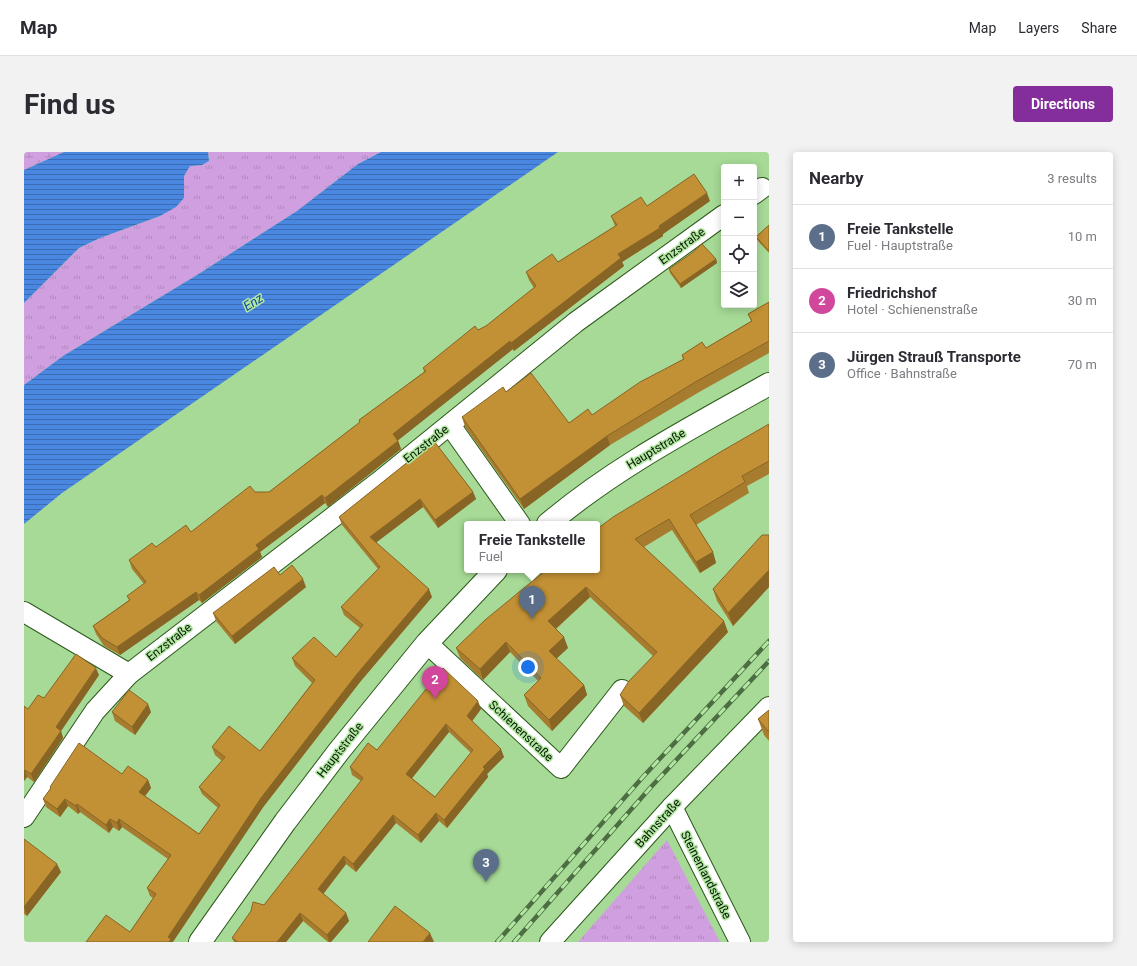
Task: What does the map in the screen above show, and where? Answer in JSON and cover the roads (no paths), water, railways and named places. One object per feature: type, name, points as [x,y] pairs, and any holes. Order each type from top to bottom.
[{"type":"street","name":"Enzstraße","points":[[24,816],[94,711],[128,674],[450,425],[576,322],[721,217]]},
{"type":"street","name":"Hauptstraße","points":[[552,521],[600,484],[648,453],[769,384]]},
{"type":"street","points":[[450,425],[518,521]]},
{"type":"street","name":"Hauptstraße","points":[[200,942],[312,786],[427,643],[493,573]]},
{"type":"street","points":[[24,612],[128,674]]},
{"type":"street","name":"Schienenstraße","points":[[427,643],[561,768],[622,690]]},
{"type":"street","name":"Bahnstraße","points":[[550,942],[672,807],[769,707]]},
{"type":"street","name":"Steinenlandstraße","points":[[672,807],[740,942]]},
{"type":"water","points":[[64,152],[208,152],[209,161],[202,165],[190,166],[184,176],[184,198],[176,207],[160,216],[100,238],[79,248],[24,303],[24,170]]},
{"type":"water","name":"Enz","points":[[381,152],[558,152],[62,493],[24,524],[24,385],[63,356],[197,275],[297,211],[358,164]]},
{"type":"railway","points":[[497,942],[642,778],[769,641]]},
{"type":"railway","points":[[514,942],[651,787],[769,661]]},
{"type":"place","name":"Freie Tankstelle","points":[[532,619]]},
{"type":"place","name":"Friedrichshof","points":[[435,699]]},
{"type":"place","name":"Jürgen Strauß Transporte","points":[[486,882]]}]
